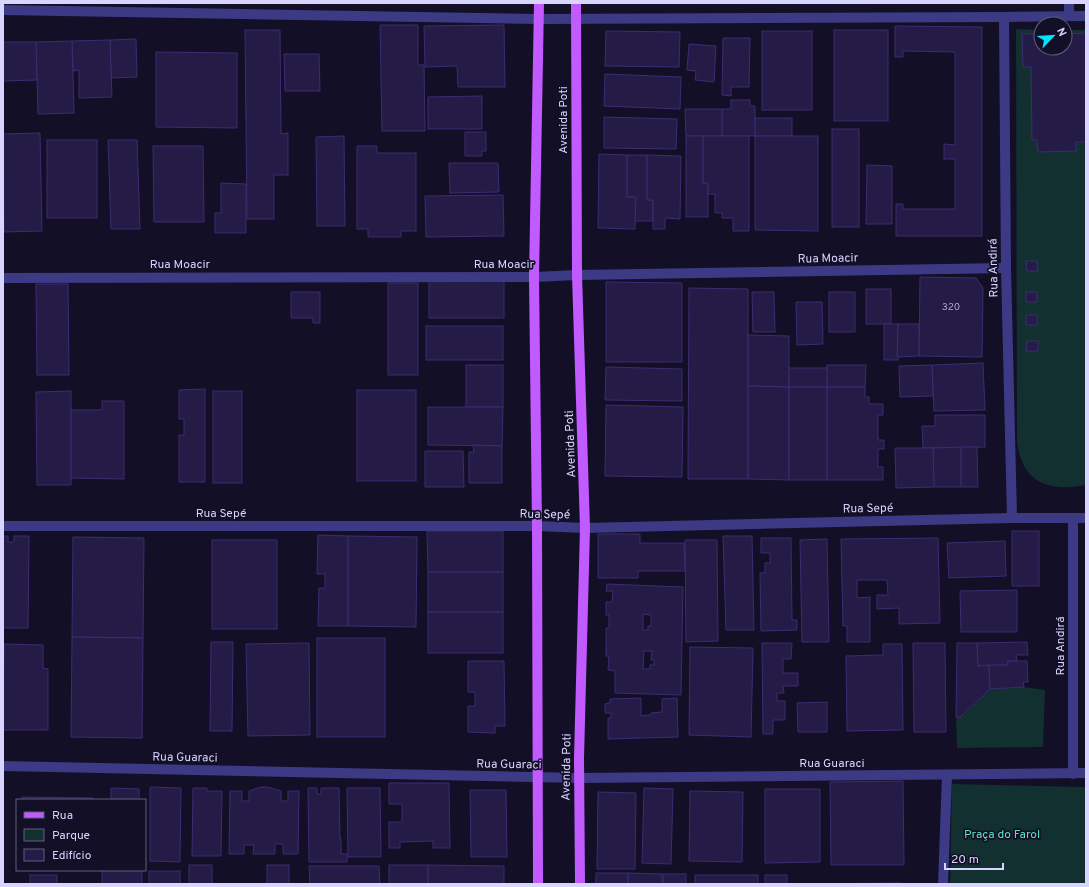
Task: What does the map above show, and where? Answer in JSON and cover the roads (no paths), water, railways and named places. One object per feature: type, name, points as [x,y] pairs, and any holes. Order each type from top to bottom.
[{"type":"main road","points":[[538,884],[537,526],[534,277],[539,3]]},
{"type":"main road","name":"Avenida Poti","points":[[576,3],[577,275],[585,528],[579,778],[580,884]]},
{"type":"street","points":[[1069,3],[1069,16]]},
{"type":"street","points":[[3,10],[539,19],[1033,17]]},
{"type":"street","points":[[1073,16],[1086,16]]},
{"type":"street","name":"Rua Andirá","points":[[1004,17],[1006,268],[1012,518]]},
{"type":"street","name":"Rua Moacir","points":[[3,278],[534,277],[1006,268]]},
{"type":"street","name":"Rua Sepé","points":[[3,526],[537,526],[585,528],[1012,518],[1086,518]]},
{"type":"street","name":"Rua Andirá","points":[[1073,518],[1073,774]]},
{"type":"street","name":"Rua Guaraci","points":[[3,766],[537,778],[1086,773]]},
{"type":"street","points":[[942,884],[947,775]]},
{"type":"park label","name":"Praça do Farol","points":[[1002,834]]}]
